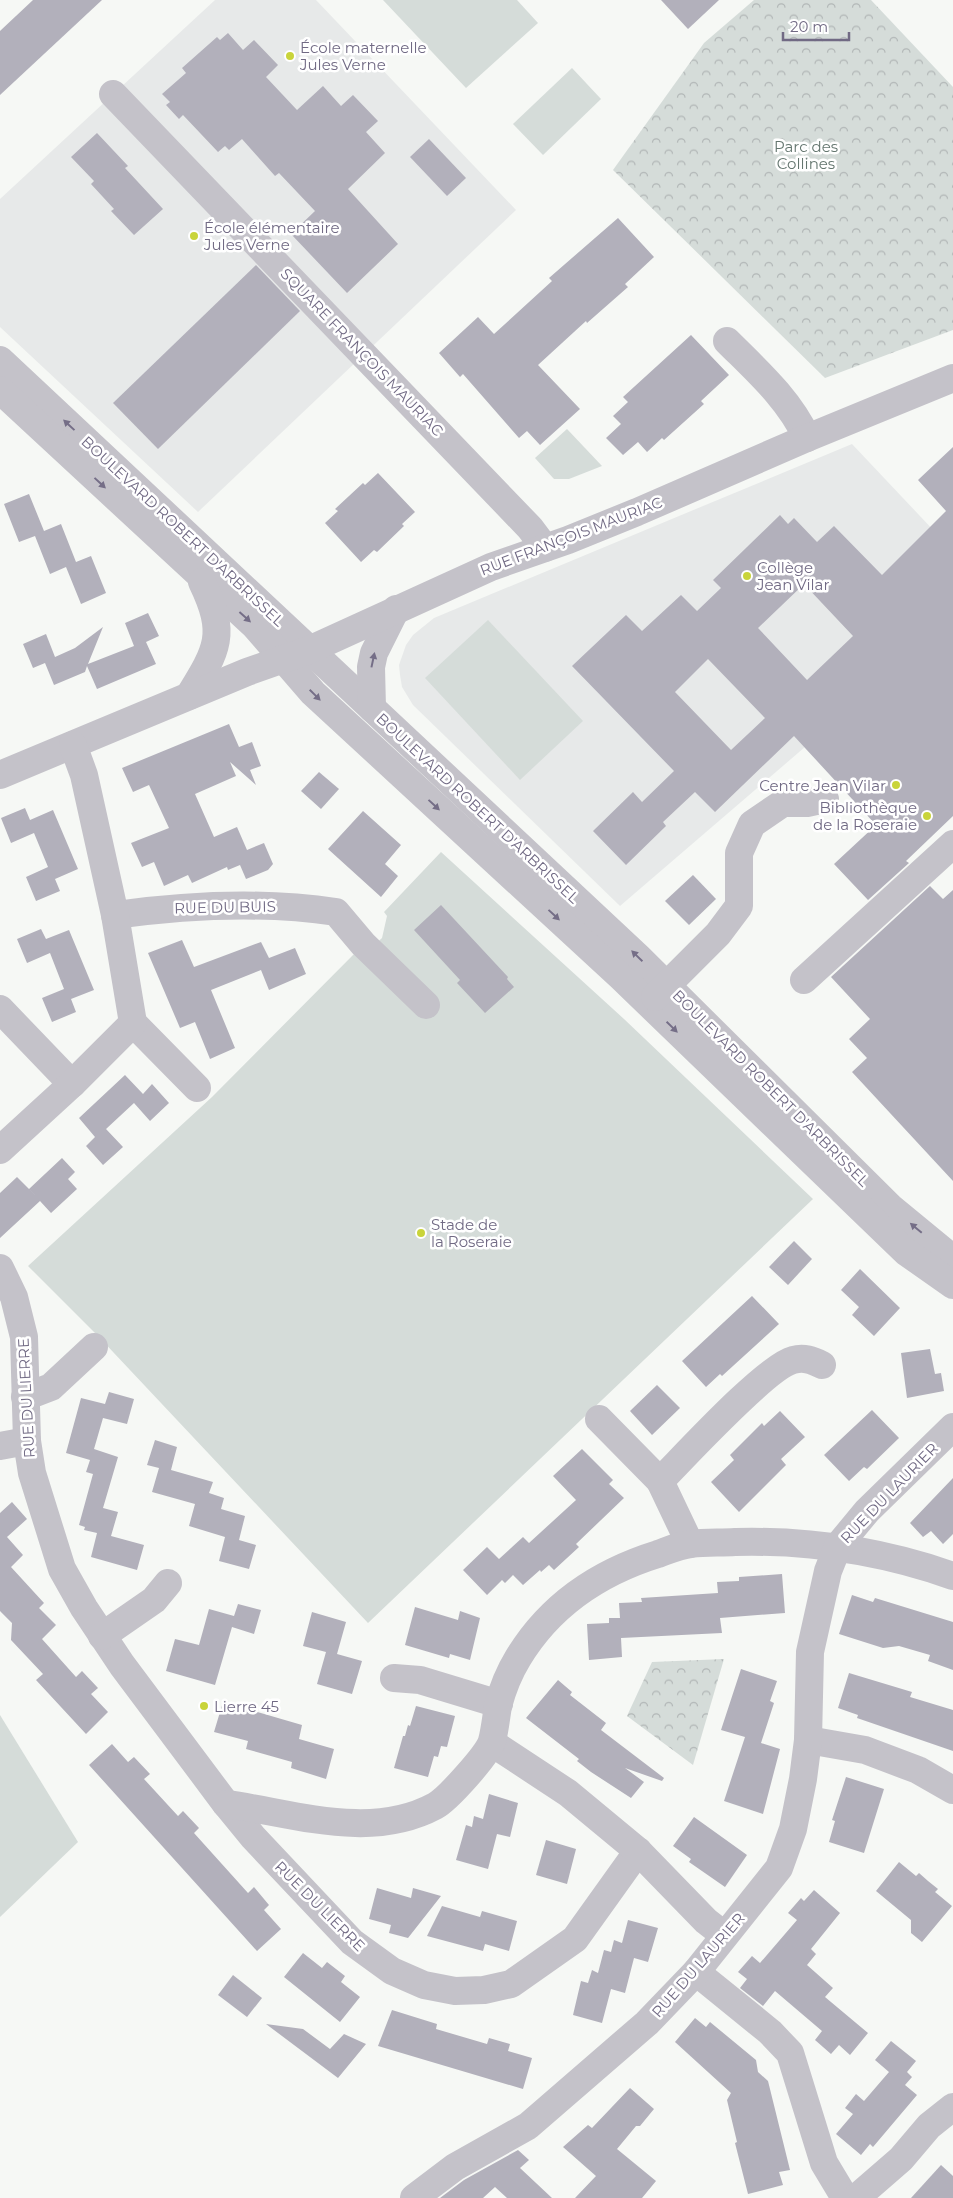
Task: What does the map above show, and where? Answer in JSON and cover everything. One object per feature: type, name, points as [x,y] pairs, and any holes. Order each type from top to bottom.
[{"type":"street","name":"SQUARE FRANÇOIS MAURIAC","points":[[113,94],[523,521],[545,548]]},
{"type":"street","points":[[727,341],[795,413],[807,438]]},
{"type":"street","name":"BOULEVARD ROBERT D'ARBRISSEL","points":[[0,360],[372,708],[657,994],[906,1252],[953,1285]]},
{"type":"street","name":"RUE FRANÇOIS MAURIAC","points":[[0,775],[189,696],[283,658],[309,650],[491,567],[637,512],[807,438],[953,378]]},
{"type":"street","name":"BOULEVARD ROBERT D'ARBRISSEL","points":[[0,390],[258,629],[313,693],[657,994],[890,1206],[953,1259]]},
{"type":"street","points":[[189,696],[204,672],[214,648],[218,630],[214,608],[198,574]]},
{"type":"street","points":[[372,708],[371,666],[374,652],[396,609]]},
{"type":"street","points":[[73,745],[84,775],[115,915],[133,1023],[197,1088]]},
{"type":"street","points":[[657,994],[718,934],[739,906],[740,853],[752,824],[783,803],[807,803],[825,798]]},
{"type":"street","points":[[804,980],[953,844]]},
{"type":"street","name":"RUE DU BUIS","points":[[115,915],[193,907],[297,906],[336,912],[362,944],[426,1005]]},
{"type":"street","points":[[0,1009],[72,1084]]},
{"type":"street","points":[[0,1150],[72,1084],[133,1023]]},
{"type":"street","name":"RUE DU LIERRE","points":[[0,1268],[14,1297],[24,1337],[26,1441],[41,1508],[62,1569],[102,1636],[185,1751],[226,1804],[253,1837],[352,1942],[392,1971],[424,1985],[454,1991],[484,1990],[511,1984],[575,1939],[638,1851]]},
{"type":"street","points":[[26,1397],[51,1386],[94,1347]]},
{"type":"street","points":[[660,1481],[763,1380],[791,1360],[803,1358],[822,1365]]},
{"type":"street","points":[[599,1419],[660,1481],[690,1544]]},
{"type":"street","name":"RUE DU LAURIER","points":[[414,2198],[455,2167],[528,2126],[648,2023],[696,1972],[724,1935],[759,1896],[779,1868],[793,1829],[803,1779],[808,1740],[810,1652],[828,1571],[838,1546],[867,1511],[953,1427]]},
{"type":"street","points":[[0,1446],[26,1441]]},
{"type":"street","points":[[226,1804],[272,1810],[317,1822],[367,1823],[409,1816],[437,1805],[463,1781],[492,1743],[499,1704],[517,1659],[546,1619],[575,1594],[627,1564],[690,1544],[758,1542],[838,1546],[920,1564],[953,1576]]},
{"type":"street","points":[[102,1636],[154,1600],[168,1583]]},
{"type":"street","points":[[394,1678],[420,1680],[499,1704]]},
{"type":"street","points":[[808,1740],[865,1750],[918,1770],[953,1790]]},
{"type":"street","points":[[492,1743],[568,1792],[638,1851],[706,1921],[724,1935]]},
{"type":"street","points":[[696,1972],[770,2032],[790,2053],[824,2163],[845,2198]]},
{"type":"street","points":[[856,2198],[901,2159],[929,2126],[953,2107]]},
{"type":"shaded area","points":[[215,0],[316,0],[516,210],[198,512],[0,327],[0,199]]},
{"type":"shaded area","points":[[852,444],[953,551],[912,655],[620,906],[413,705],[402,687],[400,675],[399,665],[406,645],[413,635],[434,618]]},
{"type":"green space","points":[[383,0],[517,0],[538,23],[466,88]]},
{"type":"green space","name":"Parc des Collines","points":[[754,0],[871,0],[953,87],[953,330],[825,378],[613,170],[704,43]]},
{"type":"green space","points":[[572,68],[601,99],[543,155],[513,124]]},
{"type":"green space","points":[[567,429],[602,466],[569,479],[554,479],[535,458]]},
{"type":"green space","points":[[488,620],[583,721],[520,780],[425,678]]},
{"type":"green space","name":"Stade de la Roseraie","points":[[441,852],[624,1019],[813,1199],[368,1623],[98,1336],[28,1266],[212,1097],[355,953],[360,958],[382,938],[387,916],[384,912]]},
{"type":"green space","points":[[724,1659],[693,1765],[627,1716],[652,1662]]},
{"type":"green space","points":[[0,1715],[78,1842],[0,1917]]},
{"type":"building","points":[[33,0],[102,0],[0,95],[0,31]]},
{"type":"building","points":[[661,0],[719,0],[688,29]]},
{"type":"building","points":[[228,33],[243,50],[254,40],[278,65],[266,77],[297,110],[323,86],[341,106],[353,95],[378,121],[366,132],[385,153],[348,189],[398,244],[347,293],[291,234],[315,211],[279,173],[275,176],[242,139],[229,150],[225,146],[218,152],[183,115],[179,119],[166,105],[170,102],[162,94],[186,73],[182,68],[217,37],[220,40]]},
{"type":"building","points":[[97,133],[128,166],[125,168],[163,209],[134,235],[111,211],[114,209],[91,184],[94,181],[71,157]]},
{"type":"building","points":[[429,139],[466,178],[447,196],[410,157]]},
{"type":"building","points":[[618,218],[654,257],[625,284],[628,287],[587,323],[586,321],[538,365],[580,409],[540,445],[527,431],[519,438],[463,374],[460,377],[439,353],[478,317],[494,334],[552,281],[549,278]]},
{"type":"building","points":[[256,265],[300,311],[158,449],[113,403]]},
{"type":"building","points":[[691,335],[729,375],[701,401],[704,404],[664,440],[662,438],[647,452],[638,442],[623,455],[606,438],[621,424],[613,416],[628,402],[623,397]]},
{"type":"building","points":[[953,447],[953,816],[906,861],[909,863],[868,900],[834,864],[876,825],[794,736],[715,812],[695,792],[663,822],[666,826],[626,865],[593,831],[633,792],[642,802],[674,771],[572,666],[626,615],[642,631],[681,595],[697,611],[721,588],[713,580],[780,515],[788,524],[794,518],[817,542],[834,526],[882,575],[946,511],[918,480]],"holes":[[[804,584],[853,636],[807,680],[758,628]],[[708,659],[765,718],[731,750],[675,692]]]},
{"type":"building","points":[[378,473],[415,512],[402,524],[404,526],[377,552],[374,550],[361,562],[325,523],[338,511],[335,509],[363,483],[365,485]]},
{"type":"building","points":[[29,494],[44,531],[61,524],[76,562],[91,556],[106,593],[81,604],[66,567],[50,574],[35,536],[19,542],[4,504]]},
{"type":"building","points":[[148,613],[159,636],[146,642],[156,664],[97,689],[87,666],[85,672],[54,685],[45,663],[33,668],[23,644],[46,634],[55,657],[75,648],[103,627],[88,664],[134,646],[125,623]]},
{"type":"building","points":[[229,724],[239,747],[252,742],[261,766],[250,770],[256,785],[230,762],[236,776],[195,794],[214,837],[237,827],[247,850],[264,843],[273,864],[268,870],[246,879],[240,865],[228,870],[227,867],[192,883],[188,875],[164,886],[154,862],[142,867],[131,843],[169,828],[149,785],[133,792],[122,768]]},
{"type":"building","points":[[319,772],[339,789],[321,809],[301,791]]},
{"type":"building","points":[[25,808],[30,820],[53,810],[78,869],[55,879],[60,891],[36,901],[26,877],[48,867],[34,833],[11,843],[1,818]]},
{"type":"building","points":[[363,811],[401,845],[385,864],[398,876],[381,897],[328,849]]},
{"type":"building","points":[[693,875],[716,899],[689,925],[665,901]]},
{"type":"building","points":[[930,886],[943,899],[953,890],[953,1181],[852,1072],[867,1058],[849,1039],[870,1019],[831,977]]},
{"type":"building","points":[[441,905],[508,977],[507,979],[514,987],[485,1013],[457,983],[460,980],[414,930]]},
{"type":"building","points":[[41,929],[46,939],[69,930],[94,990],[71,999],[76,1012],[52,1022],[42,998],[64,989],[50,953],[27,963],[17,939]]},
{"type":"building","points":[[182,940],[194,967],[261,942],[269,958],[295,948],[306,974],[269,990],[261,970],[211,990],[235,1048],[210,1059],[195,1022],[180,1028],[148,953]]},
{"type":"building","points":[[125,1075],[143,1094],[152,1084],[169,1103],[150,1121],[134,1103],[106,1129],[123,1147],[103,1165],[86,1146],[95,1137],[79,1118]]},
{"type":"building","points":[[62,1158],[75,1172],[68,1179],[77,1189],[51,1213],[40,1201],[0,1238],[0,1193],[17,1177],[29,1189]]},
{"type":"building","points":[[794,1241],[812,1259],[788,1285],[769,1267]]},
{"type":"building","points":[[860,1269],[900,1308],[874,1336],[852,1315],[859,1307],[841,1290]]},
{"type":"building","points":[[752,1296],[779,1324],[722,1376],[720,1374],[706,1387],[682,1361]]},
{"type":"building","points":[[930,1349],[935,1374],[941,1373],[944,1391],[907,1398],[901,1353]]},
{"type":"building","points":[[657,1385],[680,1408],[652,1435],[630,1411]]},
{"type":"building","points":[[109,1392],[134,1399],[127,1424],[103,1418],[94,1449],[118,1457],[103,1508],[118,1512],[111,1536],[144,1545],[137,1570],[91,1557],[97,1533],[84,1530],[85,1527],[79,1525],[93,1474],[86,1472],[90,1460],[66,1453],[81,1398],[105,1404]]},
{"type":"building","points":[[872,1410],[899,1438],[867,1469],[864,1467],[849,1481],[824,1455]]},
{"type":"building","points":[[780,1411],[805,1437],[781,1459],[786,1465],[739,1512],[711,1482],[734,1460],[730,1455],[762,1423],[764,1426]]},
{"type":"building","points":[[155,1440],[177,1447],[171,1470],[213,1482],[209,1493],[224,1498],[221,1509],[245,1516],[239,1540],[256,1545],[249,1569],[219,1561],[225,1537],[189,1526],[195,1504],[152,1492],[159,1468],[147,1465]]},
{"type":"building","points":[[582,1449],[613,1480],[609,1484],[624,1498],[576,1544],[579,1547],[554,1570],[549,1565],[541,1572],[540,1570],[523,1585],[513,1575],[505,1583],[502,1580],[487,1595],[463,1570],[487,1547],[499,1559],[523,1537],[529,1543],[576,1500],[553,1476]]},
{"type":"building","points":[[953,1478],[953,1534],[943,1544],[931,1531],[923,1537],[910,1523]]},
{"type":"building","points":[[12,1502],[27,1519],[7,1537],[23,1555],[11,1567],[44,1603],[39,1608],[56,1625],[42,1639],[76,1677],[82,1671],[98,1688],[91,1694],[108,1712],[86,1734],[36,1680],[43,1674],[11,1640],[12,1623],[0,1611],[0,1513]]},
{"type":"building","points":[[782,1574],[785,1613],[720,1618],[722,1633],[621,1638],[622,1657],[589,1660],[587,1624],[609,1623],[609,1618],[620,1618],[619,1603],[642,1602],[641,1598],[718,1593],[717,1582],[739,1581],[739,1577]]},
{"type":"building","points":[[852,1595],[873,1602],[875,1598],[953,1622],[953,1670],[928,1661],[930,1655],[899,1646],[883,1648],[839,1634]]},
{"type":"building","points":[[238,1604],[261,1610],[254,1634],[232,1627],[215,1685],[166,1671],[175,1639],[199,1645],[209,1609],[234,1616]]},
{"type":"building","points":[[415,1607],[458,1620],[460,1611],[480,1618],[470,1660],[450,1654],[449,1658],[405,1645]]},
{"type":"building","points":[[312,1612],[346,1622],[337,1654],[362,1661],[352,1694],[317,1684],[326,1652],[303,1646]]},
{"type":"building","points":[[741,1669],[777,1681],[770,1701],[774,1703],[761,1743],[780,1749],[763,1814],[724,1801],[745,1737],[721,1730]]},
{"type":"building","points":[[849,1673],[912,1692],[910,1697],[953,1710],[953,1751],[857,1718],[858,1715],[838,1708]]},
{"type":"building","points":[[558,1680],[572,1692],[570,1695],[606,1723],[601,1730],[664,1778],[662,1781],[625,1768],[644,1782],[631,1798],[591,1772],[577,1761],[579,1759],[526,1718]]},
{"type":"building","points":[[223,1702],[302,1725],[299,1739],[334,1749],[326,1779],[291,1768],[292,1762],[246,1749],[248,1741],[214,1732]]},
{"type":"building","points":[[416,1706],[455,1716],[447,1747],[441,1746],[438,1757],[434,1756],[428,1777],[394,1768],[403,1736],[405,1736],[408,1725],[410,1726]]},
{"type":"building","points":[[112,1744],[128,1762],[134,1757],[150,1774],[144,1779],[178,1816],[183,1811],[199,1828],[194,1833],[248,1893],[254,1887],[269,1905],[264,1910],[281,1929],[257,1951],[89,1765]]},
{"type":"building","points":[[846,1777],[884,1789],[864,1853],[829,1842],[835,1821],[832,1820]]},
{"type":"building","points":[[489,1794],[518,1803],[510,1837],[497,1834],[488,1869],[456,1860],[466,1825],[472,1827],[474,1816],[483,1819]]},
{"type":"building","points":[[694,1817],[747,1855],[725,1887],[689,1862],[691,1859],[673,1846]]},
{"type":"building","points":[[546,1840],[576,1849],[567,1884],[536,1875]]},
{"type":"building","points":[[899,1862],[916,1876],[919,1873],[938,1889],[935,1892],[952,1906],[922,1942],[911,1933],[911,1920],[876,1891]]},
{"type":"building","points":[[377,1888],[411,1898],[413,1888],[441,1896],[408,1938],[389,1933],[391,1925],[369,1919]]},
{"type":"building","points":[[814,1890],[840,1913],[811,1949],[816,1954],[807,1965],[833,1988],[825,1997],[868,2033],[850,2055],[839,2045],[831,2054],[815,2040],[822,2031],[775,1991],[763,2006],[740,1988],[747,1979],[738,1972],[752,1956],[760,1963],[797,1920],[788,1913],[801,1898],[804,1901]]},
{"type":"building","points":[[442,1906],[480,1917],[482,1911],[517,1921],[509,1951],[485,1944],[483,1951],[427,1936]]},
{"type":"building","points":[[628,1920],[658,1928],[648,1962],[634,1958],[625,1993],[611,1989],[602,2023],[573,2015],[581,1981],[588,1983],[592,1970],[598,1973],[604,1950],[611,1952],[614,1940],[622,1943]]},
{"type":"building","points":[[303,1953],[322,1968],[327,1962],[345,1976],[341,1982],[360,1997],[340,2022],[284,1977]]},
{"type":"building","points":[[233,1975],[262,1998],[247,2017],[218,1995]]},
{"type":"building","points":[[392,2010],[437,2024],[436,2029],[487,2044],[489,2038],[510,2044],[508,2051],[532,2058],[523,2089],[378,2046]]},
{"type":"building","points":[[695,2018],[706,2027],[710,2022],[756,2060],[758,2072],[768,2081],[790,2170],[779,2172],[783,2185],[748,2194],[735,2143],[737,2142],[727,2100],[731,2093],[675,2042]]},
{"type":"building","points":[[266,2024],[303,2029],[330,2049],[344,2034],[366,2044],[338,2078]]},
{"type":"building","points":[[891,2041],[916,2061],[907,2072],[912,2077],[905,2085],[917,2095],[873,2147],[870,2144],[861,2155],[836,2134],[853,2114],[845,2108],[856,2094],[864,2101],[889,2072],[875,2060]]},
{"type":"building","points":[[630,2088],[654,2109],[640,2126],[636,2126],[617,2149],[656,2181],[642,2198],[575,2198],[596,2176],[563,2147],[588,2125],[592,2128]]},
{"type":"building","points":[[518,2150],[529,2160],[520,2168],[552,2198],[507,2198],[495,2187],[483,2198],[440,2198],[464,2180]]},
{"type":"building","points":[[941,2165],[953,2176],[953,2198],[911,2198]]},
{"type":"place","name":"École maternelle Jules Verne","points":[[290,56]]},
{"type":"place","name":"École élémentaire Jules Verne","points":[[194,236]]},
{"type":"place","name":"Collège Jean Vilar","points":[[747,576]]},
{"type":"place","name":"Centre Jean Vilar","points":[[896,785]]},
{"type":"place","name":"Bibliothèque de la Roseraie","points":[[927,816]]},
{"type":"place","name":"Stade de la Roseraie","points":[[421,1233]]},
{"type":"place","name":"Lierre 45","points":[[204,1706]]}]
